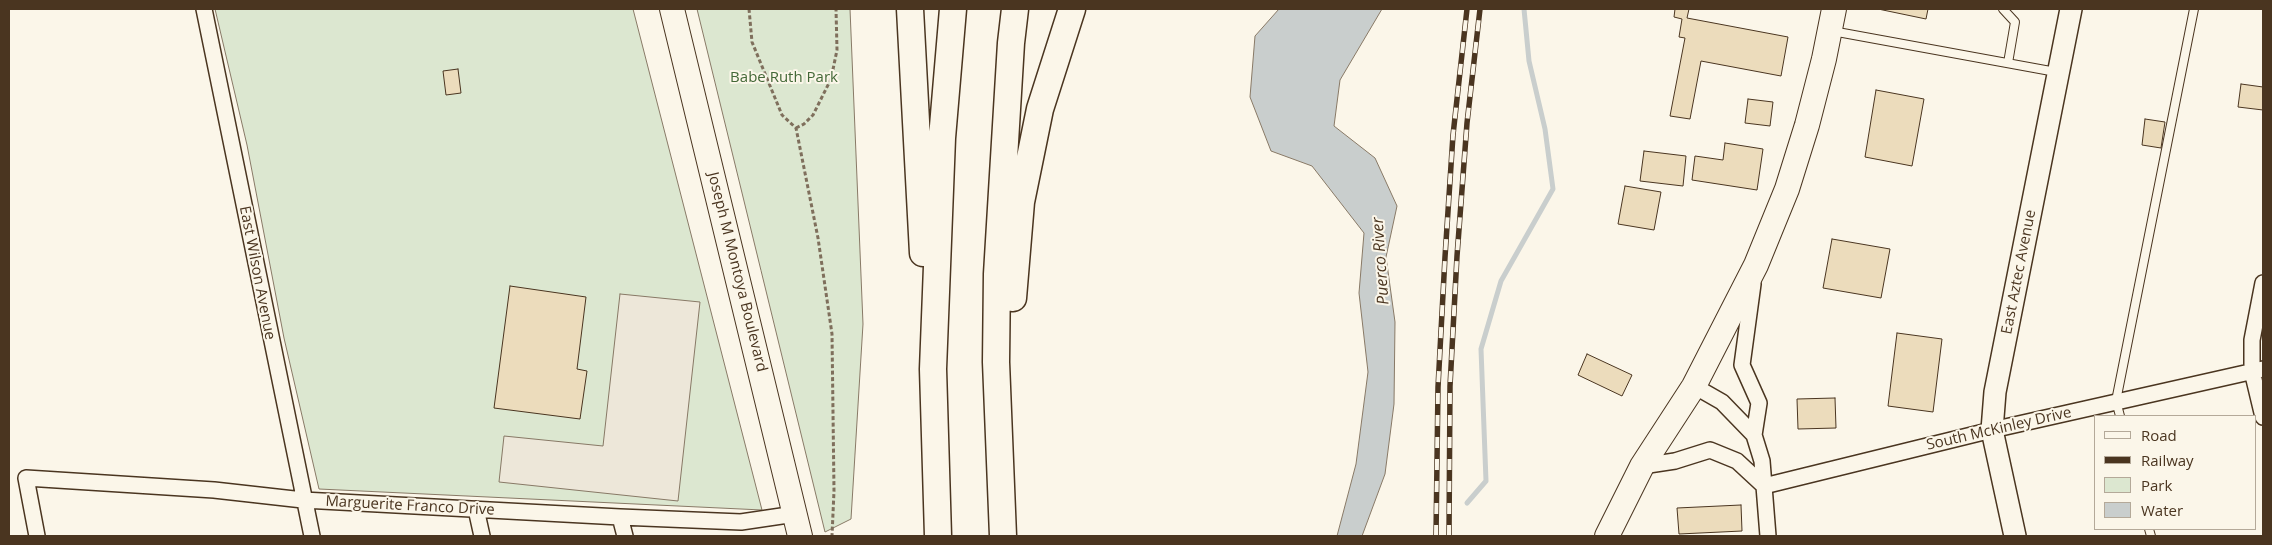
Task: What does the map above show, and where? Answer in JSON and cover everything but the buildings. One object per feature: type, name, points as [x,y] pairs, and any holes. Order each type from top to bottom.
[{"type":"highway","points":[[910,9],[938,532]]},
{"type":"highway","points":[[938,532],[933,369],[942,138],[953,9]]},
{"type":"highway","points":[[1002,536],[996,362],[997,274],[1011,43],[1015,9]]},
{"type":"highway","points":[[1000,491],[1021,202],[1040,109],[1072,9]]},
{"type":"main road","name":"Joseph M Montoya Boulevard","points":[[672,9],[797,525]]},
{"type":"main road","name":"East Aztec Avenue","points":[[2015,536],[1992,430],[1995,392],[2070,9]]},
{"type":"main road","points":[[1607,536],[1642,466],[1694,386],[1728,323],[1756,265],[1787,189],[1807,125],[1832,20]]},
{"type":"street","name":"East Wilson Avenue","points":[[204,9],[303,500],[312,536]]},
{"type":"street","points":[[1756,265],[1742,365],[1758,403],[1754,435],[1762,461],[1768,536]]},
{"type":"street","points":[[2263,283],[2252,340],[2258,370],[2263,418]]},
{"type":"street","name":"South McKinley Drive","points":[[1764,486],[1992,430],[2258,370]]},
{"type":"street","points":[[1694,386],[1722,402],[1754,435]]},
{"type":"street","points":[[1642,466],[1675,461],[1710,450],[1737,461],[1764,486]]},
{"type":"street","name":"Marguerite Franco Drive","points":[[37,536],[26,478],[214,490],[303,500],[797,525]]},
{"type":"street","points":[[476,509],[482,536]]},
{"type":"street","points":[[620,517],[625,536]]},
{"type":"lane","points":[[2003,9],[2015,22],[2008,63]]},
{"type":"lane","points":[[2120,415],[2116,401],[2194,9]]},
{"type":"lane","points":[[1832,20],[2008,63],[2058,72]]},
{"type":"path","points":[[749,9],[752,42],[782,115],[796,128],[818,238],[832,334],[834,491],[832,536]]},
{"type":"path","points":[[796,128],[804,124],[813,115],[831,79],[837,50],[836,9]]},
{"type":"green space","points":[[215,9],[633,9],[762,510],[319,489],[284,338],[247,145]]},
{"type":"green space","name":"Babe Ruth Park","points":[[697,9],[850,9],[863,324],[851,519],[825,532]]},
{"type":"shaded area","points":[[620,294],[700,302],[678,501],[499,482],[504,436],[603,446]]},
{"type":"water","name":"Puerco River","points":[[1279,9],[1382,9],[1340,80],[1334,126],[1375,158],[1397,206],[1386,257],[1395,322],[1394,404],[1385,474],[1362,536],[1337,536],[1356,464],[1368,372],[1359,293],[1364,233],[1312,166],[1271,151],[1250,97],[1255,36]]},
{"type":"waterway","points":[[1467,503],[1486,481],[1481,349],[1501,281],[1553,189],[1545,129],[1529,61],[1524,9]]},
{"type":"railway","points":[[1436,536],[1438,387],[1445,257],[1453,135],[1467,9]]},
{"type":"railway","points":[[1449,536],[1450,386],[1457,256],[1467,123],[1480,9]]}]
